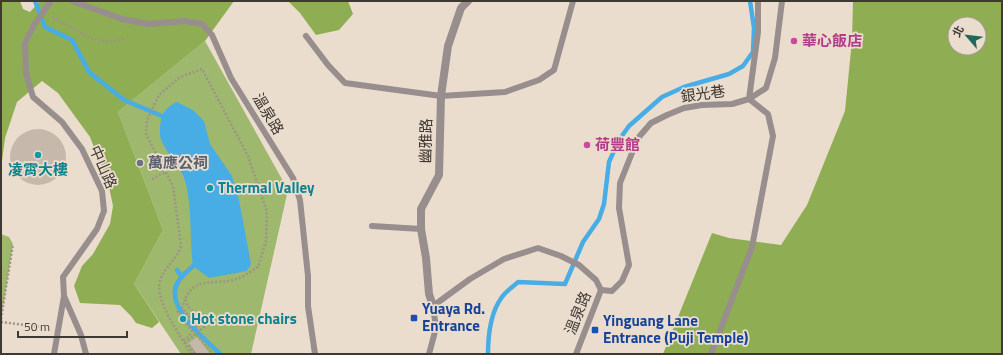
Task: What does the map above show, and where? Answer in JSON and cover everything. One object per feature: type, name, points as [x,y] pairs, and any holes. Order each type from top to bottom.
[{"type":"street","name":"幽雅路","points":[[433,306],[429,294],[426,258],[421,229],[421,208],[439,175],[440,96],[448,46],[461,8],[468,1]]},
{"type":"lane","name":"中山路","points":[[51,1],[34,25],[25,44],[26,73],[33,97],[62,122],[82,149],[94,172],[102,198],[104,211],[97,229],[63,277],[64,296],[81,334],[86,354]]},
{"type":"lane","name":"溫泉路","points":[[72,1],[122,20],[148,24],[185,21],[202,24],[212,35],[232,78],[293,178],[300,200],[308,276],[308,306],[315,354]]},
{"type":"lane","points":[[306,36],[328,65],[345,83],[440,96],[505,92],[539,80],[554,70],[573,1]]},
{"type":"lane","points":[[711,354],[752,247],[773,136],[768,114],[749,99],[756,48],[758,1]]},
{"type":"lane","name":"銀光巷","points":[[601,290],[612,291],[622,281],[629,265],[619,208],[620,183],[638,138],[651,123],[684,108],[702,105],[732,104],[749,99],[766,88],[775,58],[782,1]]},
{"type":"lane","points":[[372,226],[421,229]]},
{"type":"lane","name":"溫泉路","points":[[433,306],[470,279],[504,260],[538,248],[561,256],[579,265],[596,280],[601,290],[576,354]]},
{"type":"lane","points":[[54,354],[57,329],[64,296]]},
{"type":"lane","points":[[429,354],[436,328],[433,306]]},
{"type":"path","points":[[42,13],[96,40],[111,43],[125,39]]},
{"type":"path","points":[[191,354],[166,313],[159,288],[161,278],[178,255],[181,246],[173,186],[146,134],[147,120],[159,96],[180,77],[202,69],[248,156],[267,212],[266,241],[258,267],[239,279],[195,285],[188,292],[182,308],[198,327],[202,323]]},
{"type":"path","points":[[152,179],[165,172]]},
{"type":"path","points":[[13,244],[1,320],[57,329]]},
{"type":"path","points":[[184,342],[197,335],[204,327],[188,306],[185,299]]},
{"type":"path","points":[[177,310],[192,331],[190,338]]},
{"type":"path","points":[[197,335],[213,354]]},
{"type":"path","points":[[189,345],[195,354]]},
{"type":"green space","points":[[1,1],[20,1],[23,9],[30,12],[40,1],[234,1],[205,41],[118,112],[163,230],[134,284],[159,322],[152,328],[136,323],[120,305],[80,303],[74,286],[82,266],[93,254],[110,224],[113,206],[109,187],[90,137],[58,93],[42,81],[17,102],[5,138],[1,169]]},
{"type":"green space","points":[[288,1],[348,1],[353,14],[339,30],[316,35],[300,13]]},
{"type":"green space","points":[[853,1],[1002,1],[1002,354],[663,354],[712,233],[729,238],[781,245],[807,205],[845,111],[852,40]]},
{"type":"green space","points":[[205,41],[288,190],[251,354],[181,354],[134,284],[163,230],[118,112]]},
{"type":"green space","points":[[1,234],[9,237],[13,244],[1,319]]},
{"type":"water","name":"Thermal Valley","points":[[177,102],[193,110],[204,121],[210,144],[232,176],[239,200],[251,264],[247,271],[209,278],[193,266],[190,210],[187,188],[182,172],[166,150],[160,134],[161,119],[165,111]]},
{"type":"building","name":"凌霄大樓","points":[[38,129],[49,131],[58,137],[64,146],[66,157],[64,168],[58,177],[49,183],[38,185],[27,183],[18,177],[12,168],[10,157],[12,146],[18,137],[27,131]]},
{"type":"building","points":[[197,337],[210,354],[197,354],[189,343]]},
{"type":"waterway","points":[[35,1],[45,27],[72,40],[89,72],[124,100],[162,116],[166,121]]},
{"type":"waterway","points":[[488,354],[488,339],[492,317],[498,303],[508,291],[518,282],[565,284],[583,242],[599,219],[604,204],[609,162],[619,140],[629,126],[662,97],[684,87],[729,74],[743,66],[753,52],[754,28],[750,1]]},
{"type":"waterway","points":[[197,262],[182,276],[178,282],[175,291],[176,301],[181,311],[196,331],[220,354]]},
{"type":"waterway","points":[[177,270],[182,277]]},
{"type":"place","name":"華心飯店","points":[[794,41]]},
{"type":"place","name":"荷豐館","points":[[587,145]]},
{"type":"place","name":"凌霄大樓","points":[[38,155]]},
{"type":"place","name":"萬應公祠","points":[[140,163]]},
{"type":"place","name":"Thermal Valley","points":[[210,188]]},
{"type":"place","name":"Yuaya Rd. Entrance","points":[[414,318]]},
{"type":"place","name":"Hot stone chairs","points":[[183,319]]},
{"type":"place","name":"Yinguang Lane Entrance (Puji Temple)","points":[[595,330]]}]
